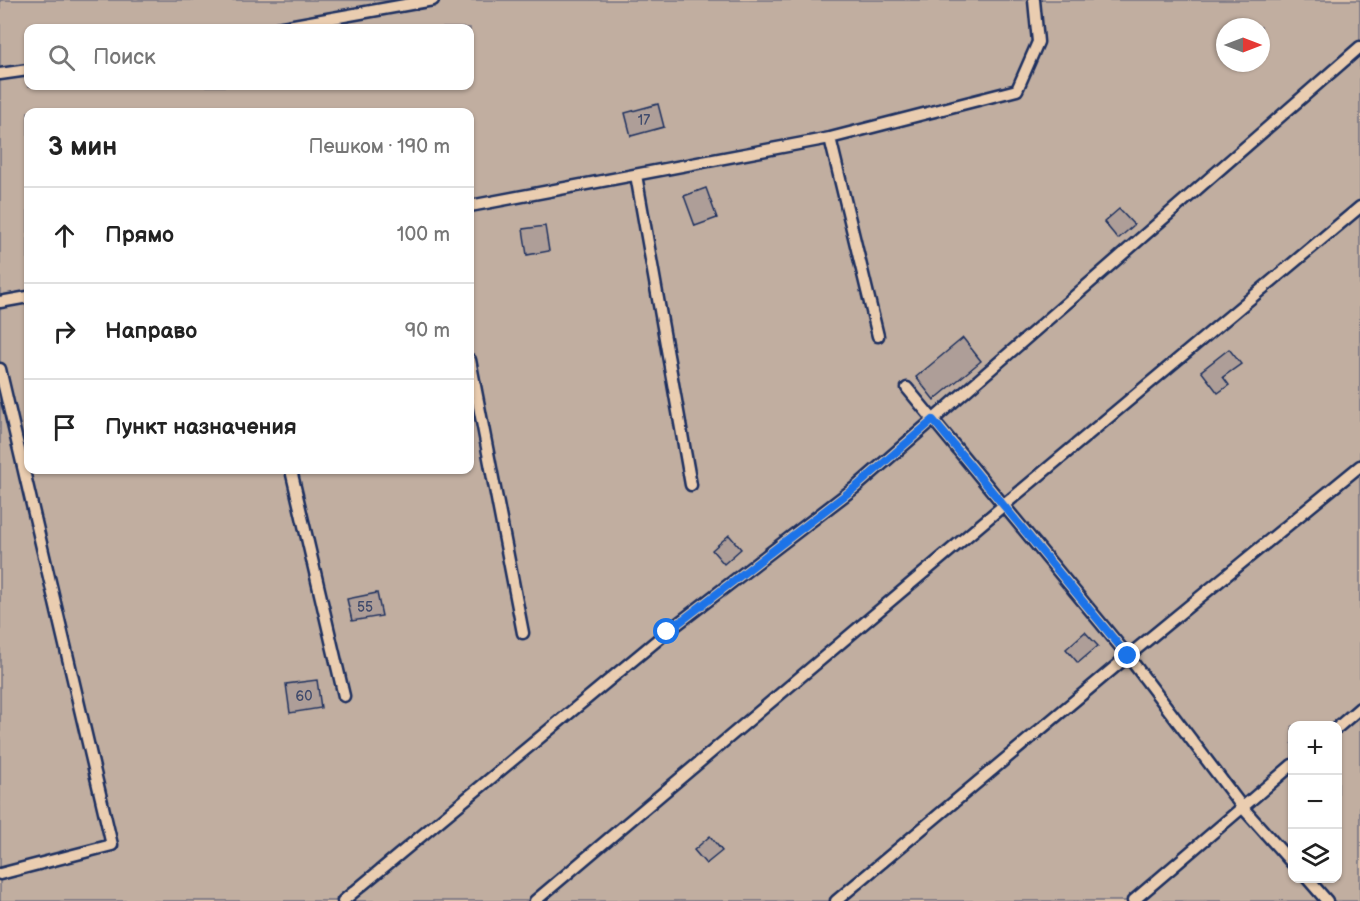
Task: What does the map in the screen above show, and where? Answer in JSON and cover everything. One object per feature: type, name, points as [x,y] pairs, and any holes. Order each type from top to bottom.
[{"type":"lane","points":[[299,24],[434,0]]},
{"type":"lane","points":[[474,205],[830,138],[1017,90],[1038,42],[1034,0]]},
{"type":"lane","points":[[344,901],[667,632],[857,486],[1360,47]]},
{"type":"lane","points":[[0,74],[24,71]]},
{"type":"lane","points":[[830,138],[878,336]]},
{"type":"lane","points":[[636,175],[691,484]]},
{"type":"lane","points":[[535,901],[1360,207]]},
{"type":"lane","points":[[0,302],[24,298]]},
{"type":"lane","points":[[0,369],[24,471]]},
{"type":"lane","points":[[474,381],[523,633]]},
{"type":"lane","points":[[907,388],[1128,656],[1243,808],[1288,858]]},
{"type":"lane","points":[[836,901],[1128,656],[1360,466]]},
{"type":"lane","points":[[0,874],[112,845],[25,474]]},
{"type":"lane","points":[[292,474],[344,696]]},
{"type":"lane","points":[[1342,724],[1360,708]]},
{"type":"lane","points":[[1134,901],[1288,769]]},
{"type":"lane","points":[[1311,883],[1327,901]]},
{"type":"shaded area","points":[[0,0],[1360,0],[1360,901],[0,901]]},
{"type":"building","points":[[658,104],[664,127],[631,136],[625,113]]},
{"type":"building","points":[[706,188],[717,218],[695,226],[684,196]]},
{"type":"building","points":[[1119,209],[1134,225],[1118,239],[1104,222]]},
{"type":"building","points":[[545,226],[549,251],[527,255],[523,229]]},
{"type":"building","points":[[963,338],[981,361],[934,400],[916,377]]},
{"type":"building","points":[[1229,349],[1241,364],[1223,377],[1229,385],[1218,393],[1201,371]]},
{"type":"building","points":[[729,535],[741,549],[724,564],[712,550]]},
{"type":"building","points":[[377,593],[382,616],[352,621],[347,599]]},
{"type":"building","points":[[1085,632],[1098,646],[1078,663],[1066,649]]},
{"type":"building","points":[[317,680],[321,708],[290,713],[286,684]]},
{"type":"building","points":[[710,836],[722,851],[706,864],[694,850]]},
{"type":"route","points":[[667,632],[857,486],[933,420],[1128,656]]}]
